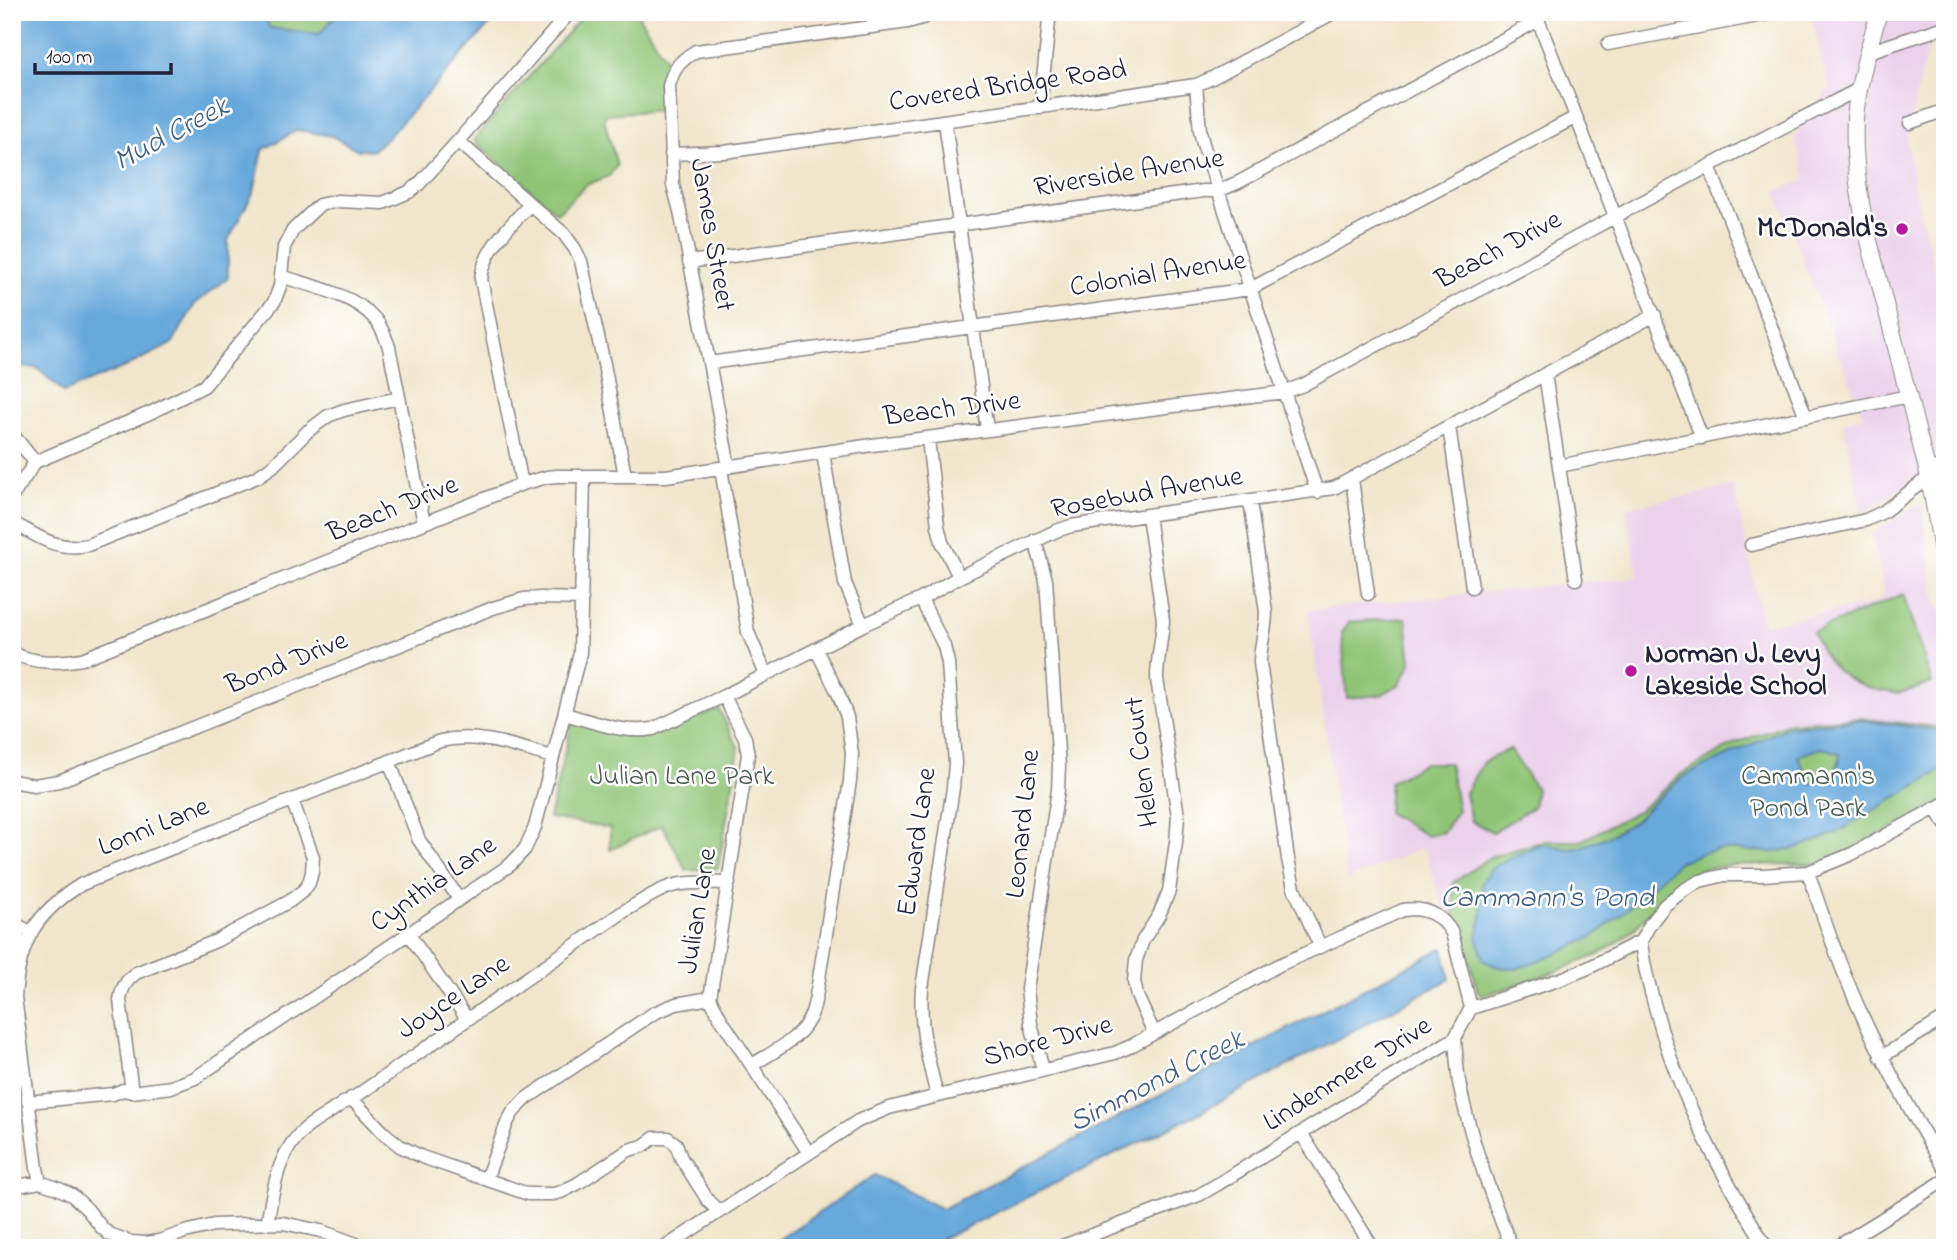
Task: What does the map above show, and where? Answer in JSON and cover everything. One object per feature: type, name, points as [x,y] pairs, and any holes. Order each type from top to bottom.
[{"type":"main road","points":[[1879,12],[1859,89],[1855,130],[1858,187],[1865,225],[1929,477],[1945,567]]},
{"type":"main road","points":[[1929,477],[1945,464]]},
{"type":"street","points":[[12,497],[35,462],[204,387],[270,310],[277,295],[282,255],[288,239],[316,198],[383,203],[409,192],[458,141],[570,12]]},
{"type":"street","name":"James Street","points":[[766,675],[748,632],[709,363],[674,189],[669,86],[671,75],[684,58],[696,51],[908,22],[932,12]]},
{"type":"street","points":[[1040,108],[1049,12]]},
{"type":"street","name":"Covered Bridge Road","points":[[671,155],[724,152],[1196,85],[1335,12]]},
{"type":"street","points":[[1608,44],[1779,12]]},
{"type":"street","points":[[1537,16],[1702,438]]},
{"type":"street","name":"Riverside Avenue","points":[[689,262],[1189,192],[1218,191],[1239,182],[1537,16]]},
{"type":"street","points":[[1868,52],[1945,27]]},
{"type":"street","points":[[1196,85],[1200,131],[1317,492]]},
{"type":"street","name":"Beach Drive","points":[[13,656],[57,663],[82,659],[522,484],[547,477],[666,476],[987,430],[1284,393],[1616,215],[1859,89]]},
{"type":"street","points":[[1910,122],[1945,110]]},
{"type":"street","name":"Colonial Avenue","points":[[709,363],[1250,289],[1576,117]]},
{"type":"street","points":[[945,122],[987,430]]},
{"type":"street","points":[[458,141],[564,234],[575,249],[581,261],[604,364],[625,475]]},
{"type":"street","points":[[1709,166],[1807,417]]},
{"type":"street","points":[[522,484],[481,279],[482,265],[490,249],[530,204]]},
{"type":"street","points":[[281,276],[351,300],[375,318],[382,329],[389,347],[424,523]]},
{"type":"street","name":"Rosebud Avenue","points":[[565,714],[621,729],[643,731],[663,725],[724,696],[863,625],[921,599],[959,577],[1035,540],[1071,526],[1334,488],[1655,315]]},
{"type":"street","points":[[1545,374],[1576,579]]},
{"type":"street","points":[[1559,466],[1909,396]]},
{"type":"street","points":[[12,522],[60,546],[73,548],[88,545],[257,477],[273,467],[308,431],[328,416],[399,398]]},
{"type":"street","points":[[1449,426],[1472,587]]},
{"type":"street","points":[[14,436],[35,462]]},
{"type":"street","points":[[928,439],[938,526],[942,542],[959,577]]},
{"type":"street","points":[[823,453],[845,583],[863,625]]},
{"type":"street","name":"Cynthia Lane","points":[[28,1102],[171,1087],[195,1078],[510,864],[525,849],[535,827],[580,653],[584,476]]},
{"type":"street","points":[[1751,545],[1866,520],[1883,512],[1929,477]]},
{"type":"street","points":[[1352,479],[1368,594]]},
{"type":"street","points":[[1250,501],[1266,612],[1260,663],[1288,859],[1294,888],[1320,946]]},
{"type":"street","name":"Helen Court","points":[[1148,515],[1163,620],[1157,657],[1157,679],[1178,816],[1169,891],[1159,915],[1143,940],[1136,960],[1134,981],[1137,996],[1154,1033]]},
{"type":"street","name":"Leonard Lane","points":[[1035,540],[1046,580],[1059,765],[1058,790],[1027,989],[1031,1024],[1043,1070]]},
{"type":"street","name":"Bond Drive","points":[[12,781],[34,785],[59,780],[493,608],[524,599],[582,599]]},
{"type":"street","name":"Edward Lane","points":[[921,599],[940,636],[946,655],[955,763],[920,1010],[922,1033],[937,1096]]},
{"type":"street","points":[[752,1065],[794,1038],[806,1026],[811,1016],[850,781],[852,754],[847,718],[816,649]]},
{"type":"street","name":"Julian Lane","points":[[724,696],[745,738],[748,755],[710,998],[809,1153]]},
{"type":"street","name":"Lonni Lane","points":[[40,1182],[15,997],[17,972],[30,932],[53,904],[82,884],[440,741],[482,738],[553,757]]},
{"type":"street","points":[[388,761],[419,839],[459,899]]},
{"type":"street","points":[[132,1091],[120,1000],[124,985],[136,973],[216,941],[290,901],[304,890],[313,872],[313,857],[292,800]]},
{"type":"street","points":[[1767,1248],[1731,1190],[1694,1115],[1664,1042],[1641,941],[1665,905],[1700,881],[1725,875],[1808,872],[1852,855],[1940,806],[1945,824]]},
{"type":"street","points":[[1808,872],[1846,979],[1881,1057],[1903,1100],[1945,1169]]},
{"type":"street","name":"Joyce Lane","points":[[267,1223],[277,1173],[289,1148],[306,1128],[626,910],[671,886],[729,883]]},
{"type":"street","name":"Shore Drive","points":[[664,1248],[872,1114],[1115,1053],[1279,965],[1403,910],[1426,910],[1440,917],[1452,933],[1471,1008]]},
{"type":"street","points":[[12,922],[30,932]]},
{"type":"street","points":[[408,933],[467,1019]]},
{"type":"street","points":[[1471,1008],[1570,975],[1641,941]]},
{"type":"street","points":[[486,1180],[507,1123],[513,1112],[527,1098],[654,1013],[676,1004],[710,998]]},
{"type":"street","name":"Lindenmere Drive","points":[[1058,1248],[1199,1195],[1455,1038],[1471,1008]]},
{"type":"street","points":[[1881,1057],[1945,1018]]},
{"type":"street","points":[[1455,1038],[1459,1081],[1479,1159],[1512,1248]]},
{"type":"street","points":[[351,1098],[400,1146],[422,1157],[528,1194],[553,1194],[577,1184],[629,1150],[643,1146],[654,1138],[668,1138],[676,1144],[681,1158],[709,1202],[719,1211]]},
{"type":"street","points":[[1301,1133],[1373,1248]]},
{"type":"street","points":[[1835,1248],[1945,1180]]},
{"type":"street","points":[[12,1187],[40,1182],[72,1195],[109,1234],[131,1242],[159,1241],[214,1225],[267,1223],[301,1226],[368,1248]]},
{"type":"shaded area","points":[[1814,12],[1940,12],[1925,57],[1907,140],[1914,187],[1945,308],[1945,475],[1940,478],[1914,480],[1862,513],[1843,422],[1863,416],[1776,191],[1806,180],[1794,137],[1829,88],[1811,16]]},
{"type":"shaded area","name":"Norman J. Levy Lakeside School","points":[[1734,486],[1763,625],[1875,603],[1885,596],[1872,533],[1921,504],[1936,598],[1945,618],[1945,724],[1938,727],[1857,718],[1789,723],[1734,745],[1681,774],[1640,810],[1581,841],[1545,841],[1490,857],[1453,883],[1454,917],[1443,908],[1424,847],[1347,880],[1308,610],[1638,577],[1626,508]]},
{"type":"green space","points":[[262,12],[340,12],[319,34],[270,28]]},
{"type":"green space","points":[[586,12],[636,12],[668,63],[659,83],[661,110],[606,114],[604,119],[617,166],[609,176],[586,185],[557,213],[474,141]]},
{"type":"green space","points":[[1903,594],[1932,683],[1893,693],[1866,687],[1846,677],[1823,654],[1813,632]]},
{"type":"green space","points":[[1406,618],[1411,663],[1400,684],[1381,695],[1347,698],[1342,633],[1349,622]]},
{"type":"green space","name":"Julian Lane Park","points":[[719,709],[739,749],[718,868],[687,871],[662,825],[610,850],[610,828],[549,818],[572,722],[640,738]]},
{"type":"green space","name":"Cammann's Pond","points":[[1857,718],[1938,727],[1945,724],[1945,801],[1824,864],[1732,865],[1702,869],[1669,890],[1624,938],[1598,955],[1533,980],[1487,994],[1478,992],[1462,930],[1454,917],[1453,883],[1490,857],[1545,841],[1581,841],[1640,810],[1681,774],[1734,744],[1789,723]]},
{"type":"green space","points":[[1510,749],[1536,789],[1533,807],[1493,832],[1471,821],[1465,793],[1483,762]]},
{"type":"green space","points":[[1424,763],[1449,763],[1458,810],[1443,832],[1427,836],[1388,813],[1390,782]]},
{"type":"water","name":"Mud Creek","points":[[12,12],[262,12],[270,28],[319,34],[340,12],[501,12],[388,137],[373,150],[358,150],[332,136],[297,130],[263,150],[254,191],[228,240],[228,278],[195,304],[172,344],[64,392],[37,368],[12,369]]},
{"type":"water","name":"Cammann's Pond","points":[[1858,720],[1945,731],[1945,768],[1834,834],[1797,848],[1771,852],[1719,849],[1678,862],[1593,937],[1555,954],[1516,969],[1498,967],[1484,961],[1477,937],[1482,917],[1482,883],[1491,869],[1538,845],[1578,848],[1607,837],[1635,821],[1684,776],[1788,727]],"holes":[[[1820,748],[1840,754],[1835,770],[1826,779],[1809,783],[1798,756]]]},
{"type":"water","points":[[1443,948],[1450,979],[1197,1114],[924,1248],[766,1248],[875,1175],[942,1209]]},
{"type":"place","name":"McDonald's","points":[[1902,229]]},
{"type":"place","name":"Norman J. Levy Lakeside School","points":[[1631,671]]},
{"type":"park label","name":"Cammann's Pond Park","points":[[1808,793]]},
{"type":"water label","name":"Simmond Creek","points":[[1157,1082]]}]
